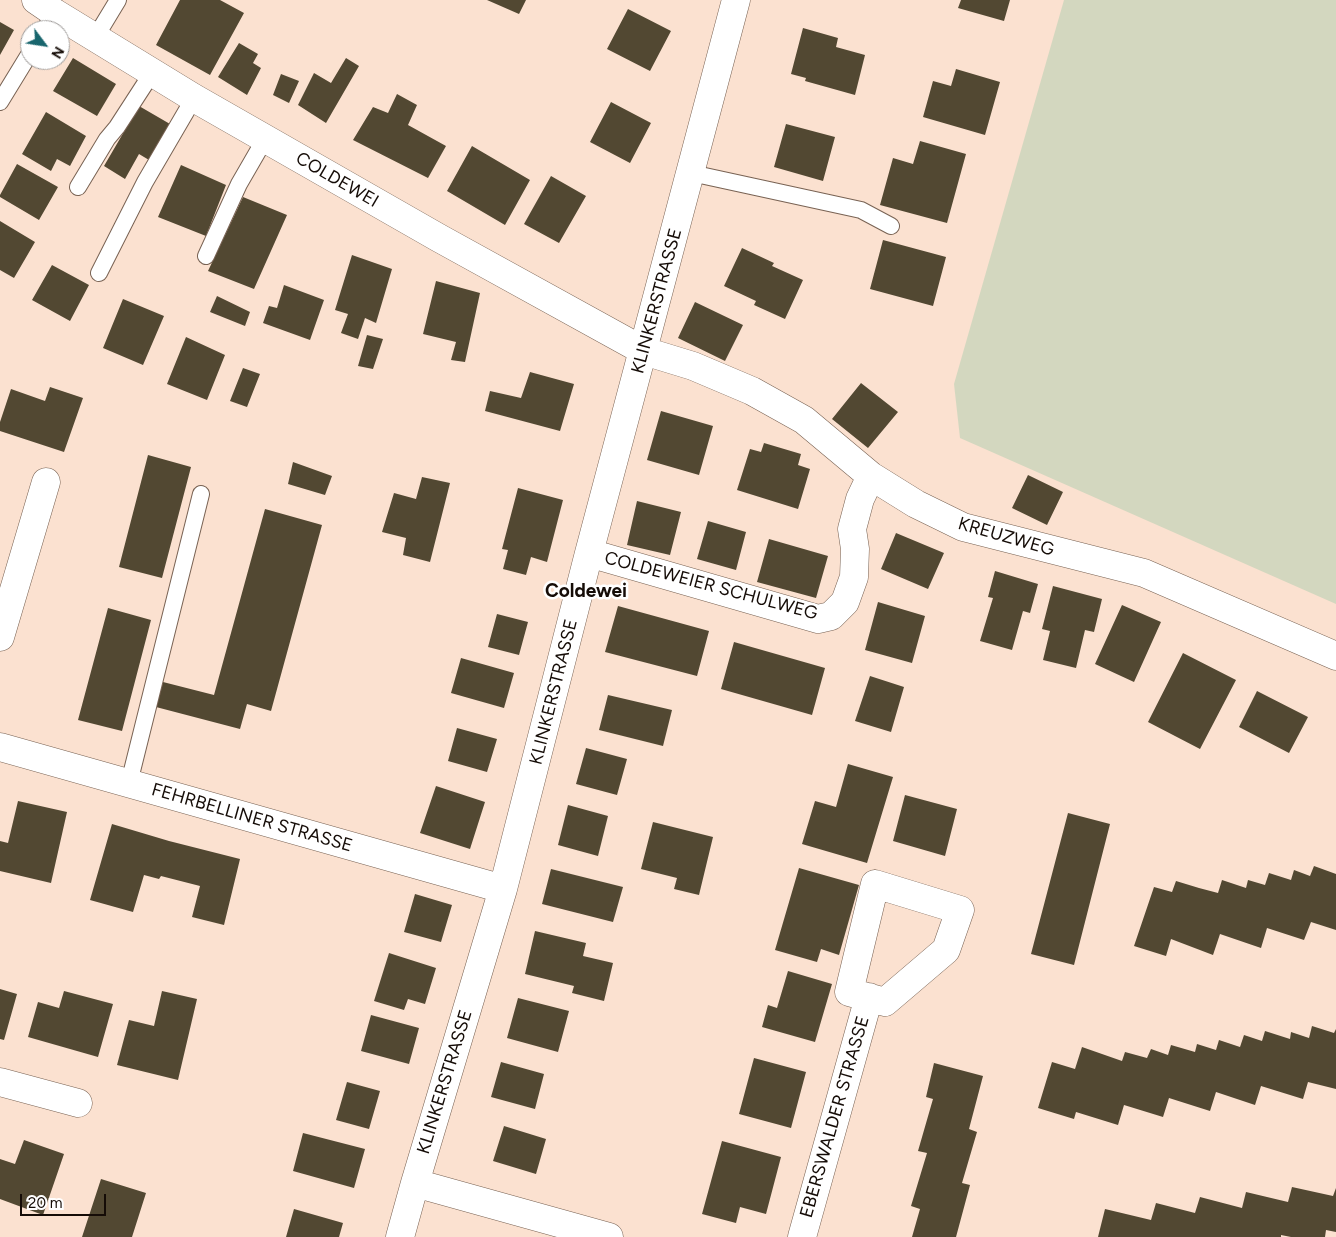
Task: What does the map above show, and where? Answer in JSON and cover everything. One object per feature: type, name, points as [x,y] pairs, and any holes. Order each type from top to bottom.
[{"type":"street","name":"KLINKERSTRASSE","points":[[400,1237],[503,889],[589,553],[736,0]]},
{"type":"street","name":"COLDEWEI","points":[[45,14],[95,38],[194,98],[439,238],[644,351]]},
{"type":"street","name":"KREUZWEG","points":[[644,351],[693,366],[752,391],[804,420],[871,476],[916,504],[963,527],[1144,573],[1336,656]]},
{"type":"street","name":"COLDEWEIER SCHULWEG","points":[[589,553],[818,619],[831,616],[846,602],[854,576],[855,549],[852,529],[860,499],[871,476]]},
{"type":"street","points":[[0,637],[46,482]]},
{"type":"street","name":"FEHRBELLINER STRASSE","points":[[0,747],[503,889]]},
{"type":"street","name":"EBERSWALDER STRASSE","points":[[876,884],[960,910],[946,950],[885,1002],[869,997],[849,992],[876,884]]},
{"type":"street","name":"EBERSWALDER STRASSE","points":[[802,1237],[869,997]]},
{"type":"street","points":[[0,1082],[78,1103]]},
{"type":"street","points":[[415,1183],[609,1237]]},
{"type":"lane","points":[[95,38],[118,0]]},
{"type":"lane","points":[[0,102],[20,70]]},
{"type":"lane","points":[[78,187],[107,139],[117,127],[152,73]]},
{"type":"lane","points":[[99,273],[145,182],[194,98]]},
{"type":"lane","points":[[206,256],[239,184],[265,138]]},
{"type":"lane","points":[[691,173],[861,210],[891,226]]},
{"type":"lane","points":[[129,783],[201,494]]},
{"type":"green space","points":[[1064,0],[1336,0],[1336,604],[960,438],[954,384]]},
{"type":"building","points":[[180,0],[220,0],[244,13],[210,75],[156,45]]},
{"type":"building","points":[[487,0],[526,0],[519,14]]},
{"type":"building","points":[[961,0],[1010,0],[1004,21],[958,8]]},
{"type":"building","points":[[628,9],[671,31],[650,71],[607,49]]},
{"type":"building","points":[[0,22],[14,30],[0,55]]},
{"type":"building","points":[[803,28],[838,38],[836,47],[865,55],[855,95],[805,81],[806,78],[791,74]]},
{"type":"building","points":[[239,43],[258,54],[253,63],[261,68],[247,95],[218,77]]},
{"type":"building","points":[[73,58],[116,84],[97,116],[53,91],[66,70],[70,70],[70,63]]},
{"type":"building","points":[[346,58],[359,66],[326,123],[298,105],[314,73],[331,83]]},
{"type":"building","points":[[956,69],[1000,82],[985,135],[923,117],[933,81],[951,86]]},
{"type":"building","points":[[281,74],[299,81],[289,103],[273,95]]},
{"type":"building","points":[[397,94],[417,105],[408,125],[446,146],[428,178],[353,140],[373,107],[388,113]]},
{"type":"building","points":[[611,102],[651,123],[630,163],[590,142]]},
{"type":"building","points":[[139,106],[170,124],[149,160],[139,154],[125,179],[104,166]]},
{"type":"building","points":[[46,112],[86,136],[70,166],[57,159],[51,171],[22,154]]},
{"type":"building","points":[[786,124],[835,137],[823,181],[774,167]]},
{"type":"building","points":[[920,141],[966,154],[947,223],[880,205],[893,158],[913,164]]},
{"type":"building","points":[[472,146],[530,180],[505,225],[447,191]]},
{"type":"building","points":[[17,164],[58,187],[39,220],[0,197]]},
{"type":"building","points":[[181,165],[226,185],[206,236],[158,217]]},
{"type":"building","points":[[551,176],[586,196],[559,243],[524,224]]},
{"type":"building","points":[[243,197],[287,215],[254,289],[208,271]]},
{"type":"building","points":[[0,221],[35,242],[14,278],[0,270]]},
{"type":"building","points":[[883,240],[946,257],[933,306],[870,289]]},
{"type":"building","points":[[742,248],[774,263],[772,266],[803,280],[785,319],[754,305],[756,301],[724,286]]},
{"type":"building","points":[[352,255],[392,269],[376,323],[365,318],[358,339],[341,333],[348,314],[335,310]]},
{"type":"building","points":[[52,265],[89,285],[70,321],[32,300]]},
{"type":"building","points":[[436,281],[480,293],[465,362],[451,360],[456,342],[423,334]]},
{"type":"building","points":[[284,285],[324,300],[310,340],[263,323],[269,306],[277,308]]},
{"type":"building","points":[[217,296],[250,312],[245,326],[210,312]]},
{"type":"building","points":[[123,299],[164,316],[143,365],[103,348]]},
{"type":"building","points":[[695,302],[743,325],[725,361],[678,338]]},
{"type":"building","points":[[367,335],[383,339],[373,369],[358,366]]},
{"type":"building","points":[[186,337],[225,355],[207,400],[167,384]]},
{"type":"building","points":[[243,368],[260,374],[247,407],[230,401]]},
{"type":"building","points":[[530,372],[574,384],[560,431],[485,411],[490,391],[521,398]]},
{"type":"building","points":[[861,383],[898,412],[868,448],[832,419]]},
{"type":"building","points":[[50,387],[83,398],[64,452],[0,431],[0,422],[11,389],[45,401]]},
{"type":"building","points":[[661,411],[713,426],[699,475],[647,460]]},
{"type":"building","points":[[764,443],[801,454],[798,465],[810,469],[798,509],[737,490],[750,449],[761,452]]},
{"type":"building","points":[[148,455],[191,467],[162,578],[119,567]]},
{"type":"building","points":[[293,462],[332,476],[325,495],[288,484]]},
{"type":"building","points":[[1028,475],[1063,492],[1047,525],[1012,508]]},
{"type":"building","points":[[422,477],[450,483],[430,562],[403,555],[406,538],[382,532],[394,493],[416,499]]},
{"type":"building","points":[[518,488],[563,500],[547,562],[531,557],[526,575],[503,569],[508,550],[502,549]]},
{"type":"building","points":[[637,501],[681,512],[670,555],[627,545]]},
{"type":"building","points":[[265,509],[322,525],[271,711],[247,704],[240,729],[156,707],[163,682],[214,695]]},
{"type":"building","points":[[708,521],[746,532],[736,570],[697,559]]},
{"type":"building","points":[[896,533],[944,553],[928,589],[881,569]]},
{"type":"building","points":[[769,539],[828,556],[816,598],[757,582]]},
{"type":"building","points":[[995,571],[1038,584],[1030,613],[1023,611],[1012,650],[980,641],[993,598],[988,597]]},
{"type":"building","points":[[1053,586],[1102,599],[1094,632],[1085,630],[1076,668],[1043,660],[1050,631],[1042,629]]},
{"type":"building","points":[[878,602],[925,616],[912,663],[865,650]]},
{"type":"building","points":[[1122,605],[1161,622],[1134,682],[1095,664]]},
{"type":"building","points":[[618,606],[709,631],[697,676],[605,652]]},
{"type":"building","points":[[108,608],[151,620],[122,731],[78,720]]},
{"type":"building","points":[[497,614],[528,622],[519,655],[488,647]]},
{"type":"building","points":[[734,642],[825,668],[812,715],[721,689]]},
{"type":"building","points":[[1183,653],[1236,680],[1200,749],[1148,722]]},
{"type":"building","points":[[461,658],[514,673],[504,708],[451,693]]},
{"type":"building","points":[[870,676],[904,687],[891,732],[855,721]]},
{"type":"building","points":[[1257,691],[1308,717],[1289,753],[1239,727]]},
{"type":"building","points":[[608,695],[672,710],[663,746],[599,730]]},
{"type":"building","points":[[457,728],[497,739],[487,772],[448,761]]},
{"type":"building","points":[[586,748],[627,759],[617,795],[576,784]]},
{"type":"building","points":[[848,764],[893,777],[867,863],[802,844],[815,801],[836,807]]},
{"type":"building","points":[[436,786],[485,802],[470,849],[420,833]]},
{"type":"building","points":[[905,795],[957,809],[945,856],[893,841]]},
{"type":"building","points":[[18,801],[67,812],[51,883],[0,871],[0,841],[8,843]]},
{"type":"building","points":[[568,805],[608,816],[598,856],[558,845]]},
{"type":"building","points":[[1068,813],[1110,824],[1074,965],[1031,954]]},
{"type":"building","points":[[653,822],[713,837],[699,895],[674,889],[677,878],[641,869]]},
{"type":"building","points":[[112,824],[240,859],[224,925],[192,917],[200,886],[161,876],[159,879],[144,875],[133,912],[90,900]]},
{"type":"building","points":[[1314,866],[1336,874],[1336,930],[1311,922],[1304,940],[1267,928],[1261,948],[1220,934],[1213,955],[1171,939],[1166,956],[1134,946],[1154,887],[1172,892],[1176,881],[1218,893],[1222,880],[1246,888],[1248,880],[1265,885],[1269,873],[1291,880],[1294,870],[1310,876]]},
{"type":"building","points":[[799,868],[859,885],[839,955],[821,949],[817,962],[775,950]]},
{"type":"building","points":[[551,869],[623,887],[613,922],[542,904]]},
{"type":"building","points":[[415,894],[452,905],[441,942],[404,932]]},
{"type":"building","points":[[535,931],[586,943],[583,956],[613,963],[604,1001],[572,993],[574,986],[525,974]]},
{"type":"building","points":[[389,953],[436,968],[425,1004],[408,999],[404,1010],[374,1001]]},
{"type":"building","points":[[788,971],[832,984],[815,1042],[762,1027],[768,1005],[777,1008]]},
{"type":"building","points":[[0,989],[17,994],[4,1040],[0,1039]]},
{"type":"building","points":[[64,991],[113,1004],[98,1057],[28,1037],[38,1002],[59,1008]]},
{"type":"building","points":[[162,991],[197,999],[178,1080],[117,1065],[129,1020],[154,1026]]},
{"type":"building","points":[[518,998],[569,1011],[558,1052],[507,1038]]},
{"type":"building","points":[[371,1015],[419,1028],[409,1064],[361,1051]]},
{"type":"building","points":[[1312,1026],[1334,1033],[1336,1029],[1336,1089],[1308,1082],[1303,1099],[1261,1086],[1255,1105],[1216,1092],[1210,1111],[1169,1098],[1163,1117],[1124,1105],[1118,1125],[1076,1112],[1074,1119],[1038,1108],[1052,1062],[1075,1069],[1082,1047],[1122,1061],[1125,1052],[1147,1058],[1151,1049],[1168,1055],[1171,1045],[1195,1052],[1197,1044],[1216,1050],[1219,1040],[1240,1047],[1244,1035],[1262,1041],[1265,1031],[1290,1039],[1291,1032],[1309,1038]]},
{"type":"building","points":[[754,1058],[806,1072],[791,1128],[739,1114]]},
{"type":"building","points":[[501,1062],[544,1074],[535,1109],[491,1097]]},
{"type":"building","points":[[934,1063],[983,1076],[969,1129],[977,1132],[962,1183],[970,1185],[956,1237],[912,1237],[920,1209],[911,1206],[927,1153],[918,1151],[933,1099],[926,1097]]},
{"type":"building","points":[[347,1082],[380,1091],[369,1129],[336,1120]]},
{"type":"building","points":[[504,1126],[546,1139],[536,1174],[493,1161]]},
{"type":"building","points":[[303,1133],[365,1149],[354,1188],[293,1171]]},
{"type":"building","points":[[24,1140],[64,1154],[43,1215],[0,1199],[0,1159],[15,1164]]},
{"type":"building","points":[[722,1141],[781,1157],[766,1214],[740,1207],[736,1223],[702,1214]]},
{"type":"building","points":[[101,1179],[146,1193],[132,1237],[82,1237]]},
{"type":"building","points":[[1292,1187],[1333,1196],[1336,1188],[1336,1232],[1326,1230],[1325,1237],[1291,1237],[1281,1235],[1281,1237],[1098,1237],[1105,1209],[1151,1220],[1156,1203],[1195,1213],[1200,1197],[1242,1208],[1246,1192],[1288,1202]]},
{"type":"building","points":[[294,1209],[343,1223],[339,1237],[286,1237]]},
{"type":"district","name":"Coldewei","points":[[586,591]]}]
